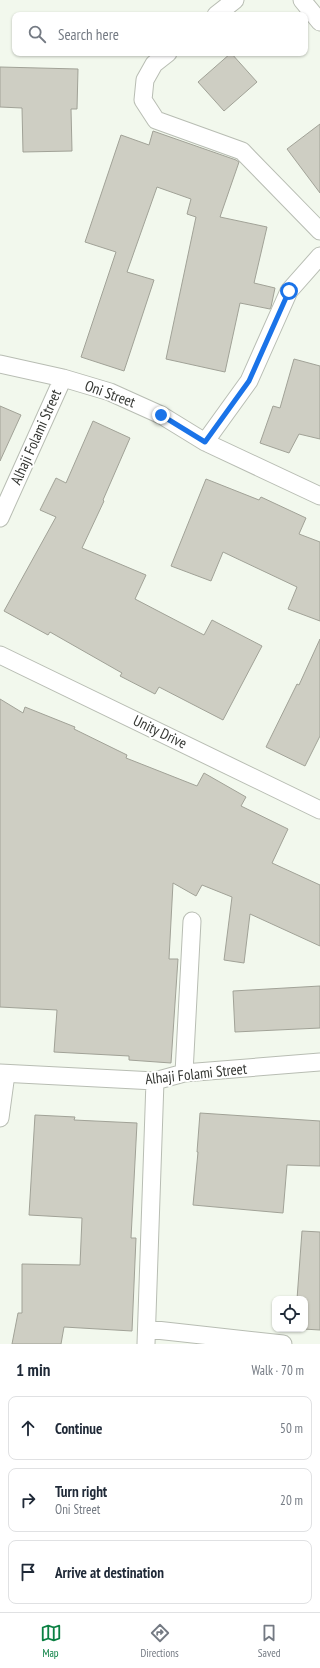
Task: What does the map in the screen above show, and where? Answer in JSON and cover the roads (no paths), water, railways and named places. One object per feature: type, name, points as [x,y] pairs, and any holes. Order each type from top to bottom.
[{"type":"street","points":[[220,12],[235,0]]},
{"type":"street","points":[[302,0],[320,22]]},
{"type":"street","points":[[164,56],[154,64],[145,80],[143,100],[156,120],[242,151],[320,231]]},
{"type":"street","points":[[205,442],[249,381],[289,291],[320,256]]},
{"type":"street","name":"Oni Street","points":[[0,364],[63,378],[110,392],[161,415],[205,442],[320,496]]},
{"type":"street","name":"Alhaji Folami Street","points":[[0,518],[63,378]]},
{"type":"street","name":"Unity Drive","points":[[0,655],[320,810]]},
{"type":"street","points":[[184,1073],[192,921]]},
{"type":"street","name":"Alhaji Folami Street","points":[[3,1073],[155,1081],[184,1073],[320,1062]]},
{"type":"street","points":[[0,1118],[3,1073]]},
{"type":"street","points":[[155,1081],[146,1337],[283,1344]]}]
